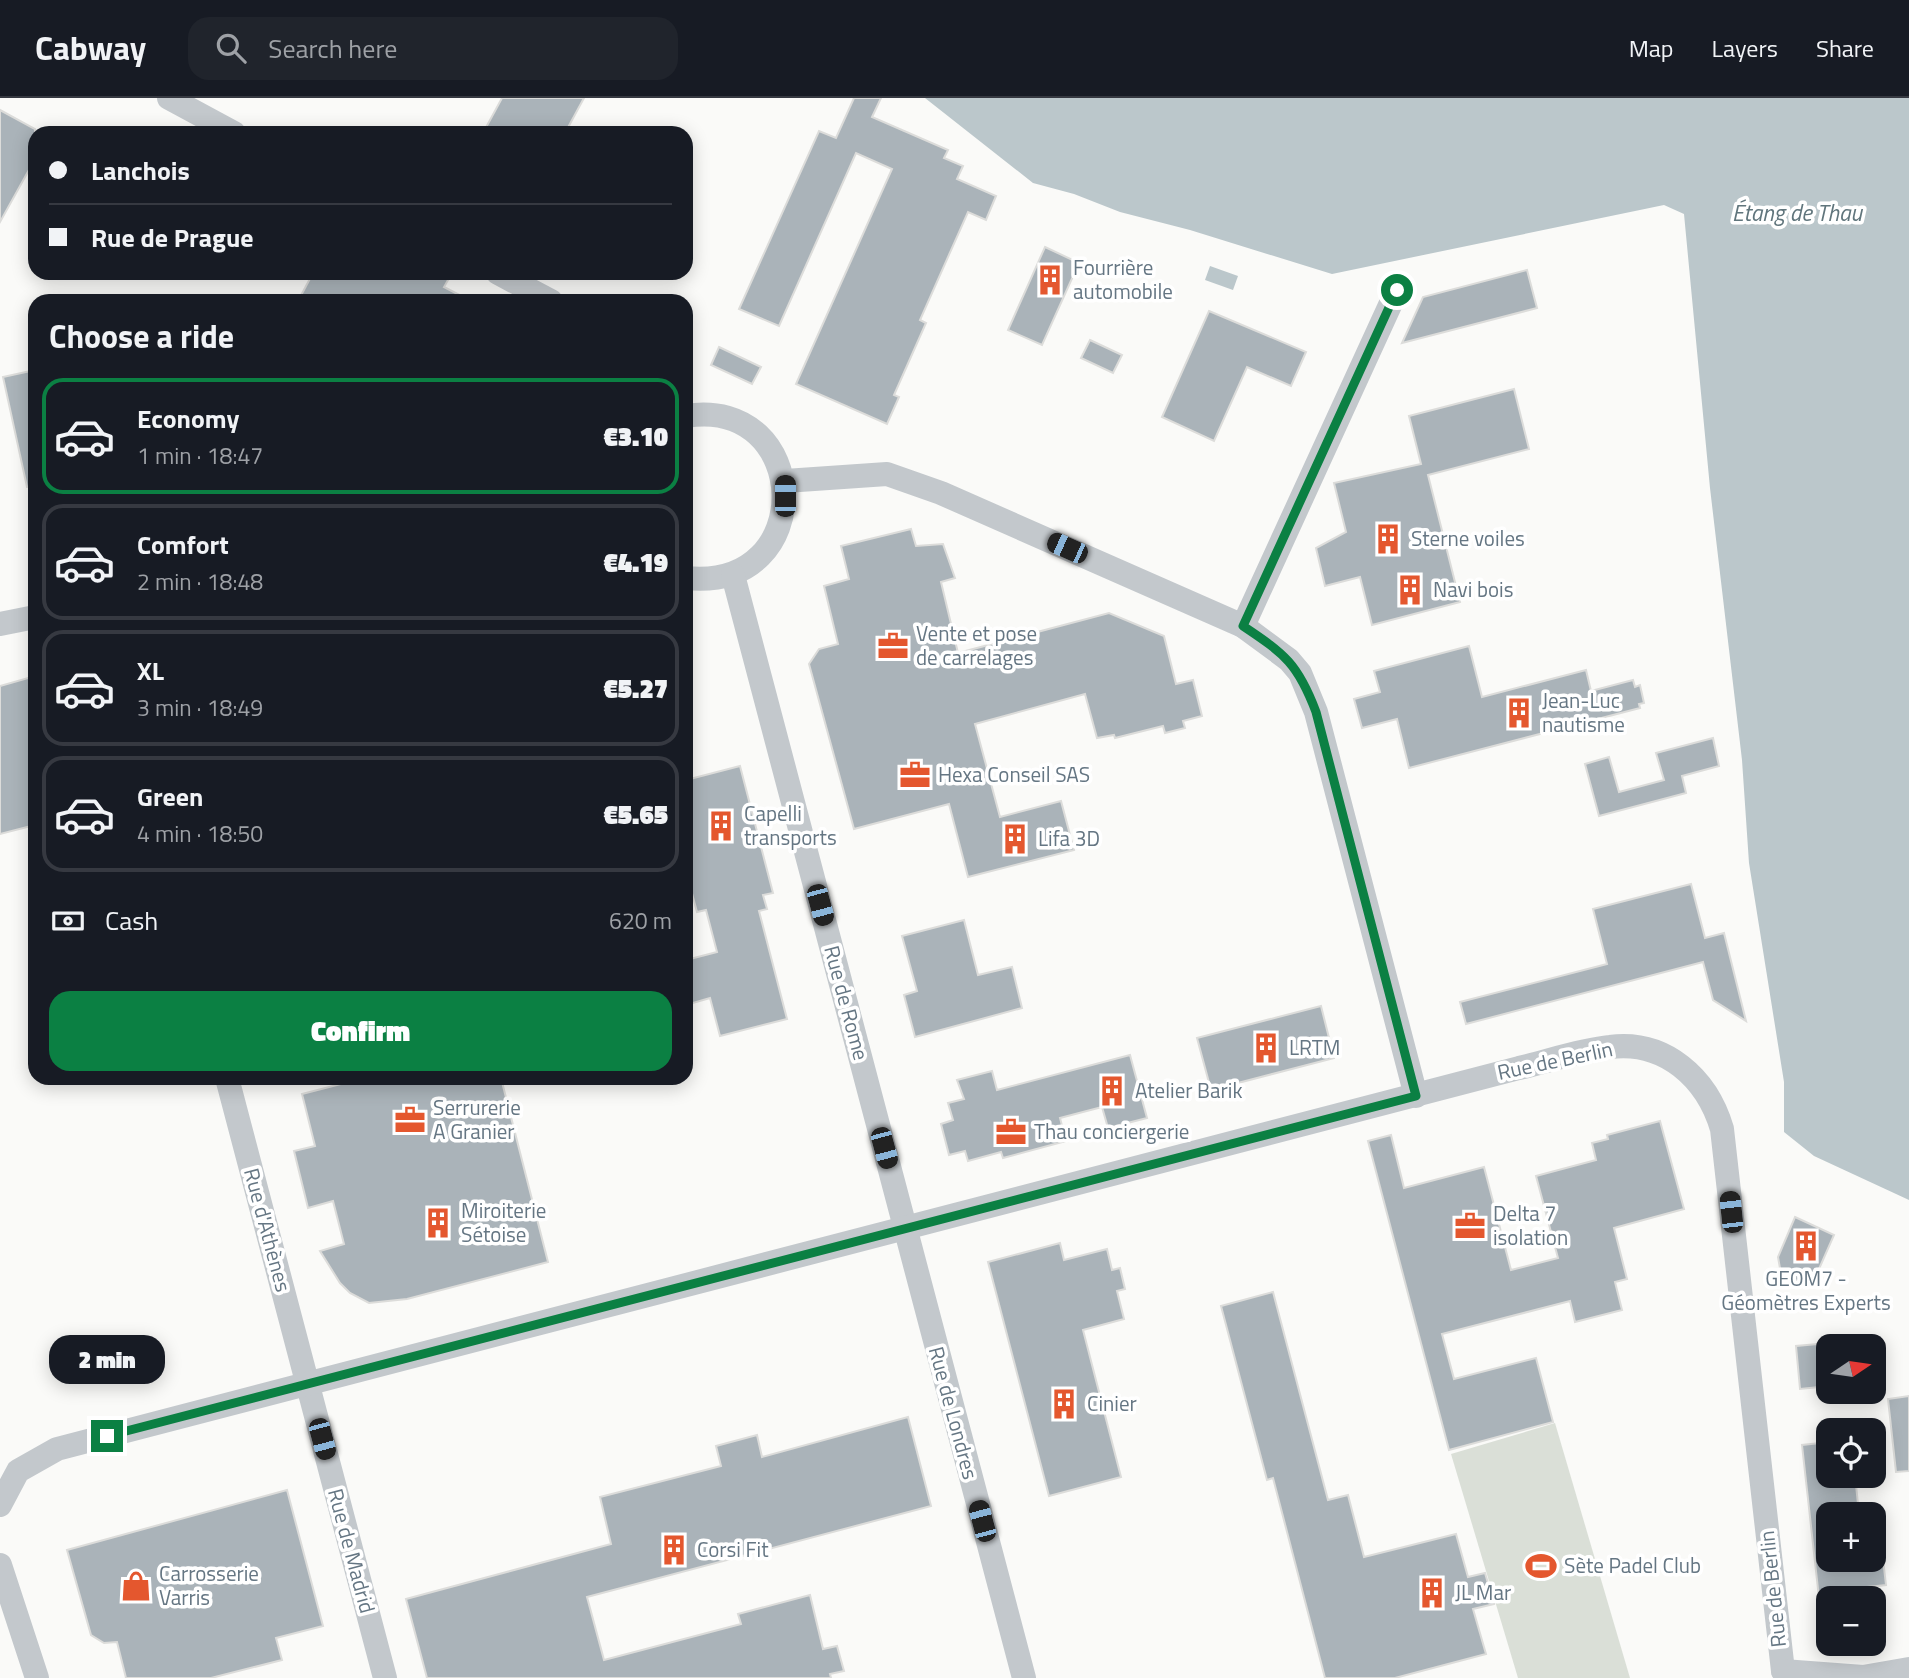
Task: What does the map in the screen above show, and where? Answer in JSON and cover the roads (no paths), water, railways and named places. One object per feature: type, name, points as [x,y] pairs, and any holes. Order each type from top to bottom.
[{"type":"street","points":[[169,98],[221,126]]},
{"type":"street","points":[[511,280],[538,294]]},
{"type":"street","points":[[1243,626],[1397,290]]},
{"type":"street","points":[[693,415],[703,413],[731,418],[756,432],[774,454],[785,481],[785,510],[775,537],[757,560],[733,575],[707,580],[693,579]]},
{"type":"street","points":[[785,481],[887,474],[941,493],[1243,626],[1289,660],[1300,673],[1316,712],[1416,1096]]},
{"type":"street","name":"Rue de Rome","points":[[733,575],[906,1228]]},
{"type":"street","points":[[0,624],[28,618]]},
{"type":"street","name":"Rue de Berlin","points":[[0,1505],[18,1471],[57,1449],[1416,1096],[1610,1047],[1636,1047],[1661,1054],[1680,1064],[1710,1095],[1722,1129],[1778,1675]]},
{"type":"street","name":"Rue d'Athènes","points":[[229,1085],[307,1382]]},
{"type":"street","name":"Rue de Londres","points":[[906,1228],[1024,1678]]},
{"type":"street","name":"Rue de Madrid","points":[[307,1382],[385,1678]]},
{"type":"street","points":[[0,1565],[37,1678]]},
{"type":"street","points":[[1778,1675],[1863,1677],[1909,1669]]},
{"type":"water","name":"Étang de Thau","points":[[925,98],[1909,98],[1909,1200],[1814,1156],[1784,1132],[1784,1082],[1749,863],[1742,760],[1710,488],[1684,214],[1664,205],[1332,274],[1190,230],[1120,212],[1074,194],[1033,183]]},
{"type":"water","points":[[1210,266],[1238,276],[1233,290],[1205,280]]},
{"type":"place","name":"Fourrière automobile","points":[[1050,280]]},
{"type":"place","name":"Sterne voiles","points":[[1388,539]]},
{"type":"place","name":"Navi bois","points":[[1410,590]]},
{"type":"place","name":"Vente et pose de carrelages","points":[[893,646]]},
{"type":"place","name":"Jean-Luc nautisme","points":[[1519,713]]},
{"type":"place","name":"Hexa Conseil SAS","points":[[915,775]]},
{"type":"place","name":"Capelli transports","points":[[721,826]]},
{"type":"place","name":"Lifa 3D","points":[[1015,839]]},
{"type":"place","name":"LRTM","points":[[1266,1048]]},
{"type":"place","name":"Atelier Barik","points":[[1112,1091]]},
{"type":"place","name":"Serrurerie A Granier","points":[[410,1120]]},
{"type":"place","name":"Thau conciergerie","points":[[1011,1132]]},
{"type":"place","name":"Miroiterie Sétoise","points":[[438,1223]]},
{"type":"place","name":"Delta 7 isolation","points":[[1470,1226]]},
{"type":"place","name":"GEOM7 - Géomètres Experts","points":[[1806,1246]]},
{"type":"place","name":"Cinier","points":[[1064,1404]]},
{"type":"place","name":"Corsi Fit","points":[[674,1550]]},
{"type":"place","name":"Sète Padel Club","points":[[1541,1566]]},
{"type":"place","name":"Carrosserie Varris","points":[[136,1586]]},
{"type":"place","name":"JL Mar","points":[[1432,1593]]}]
